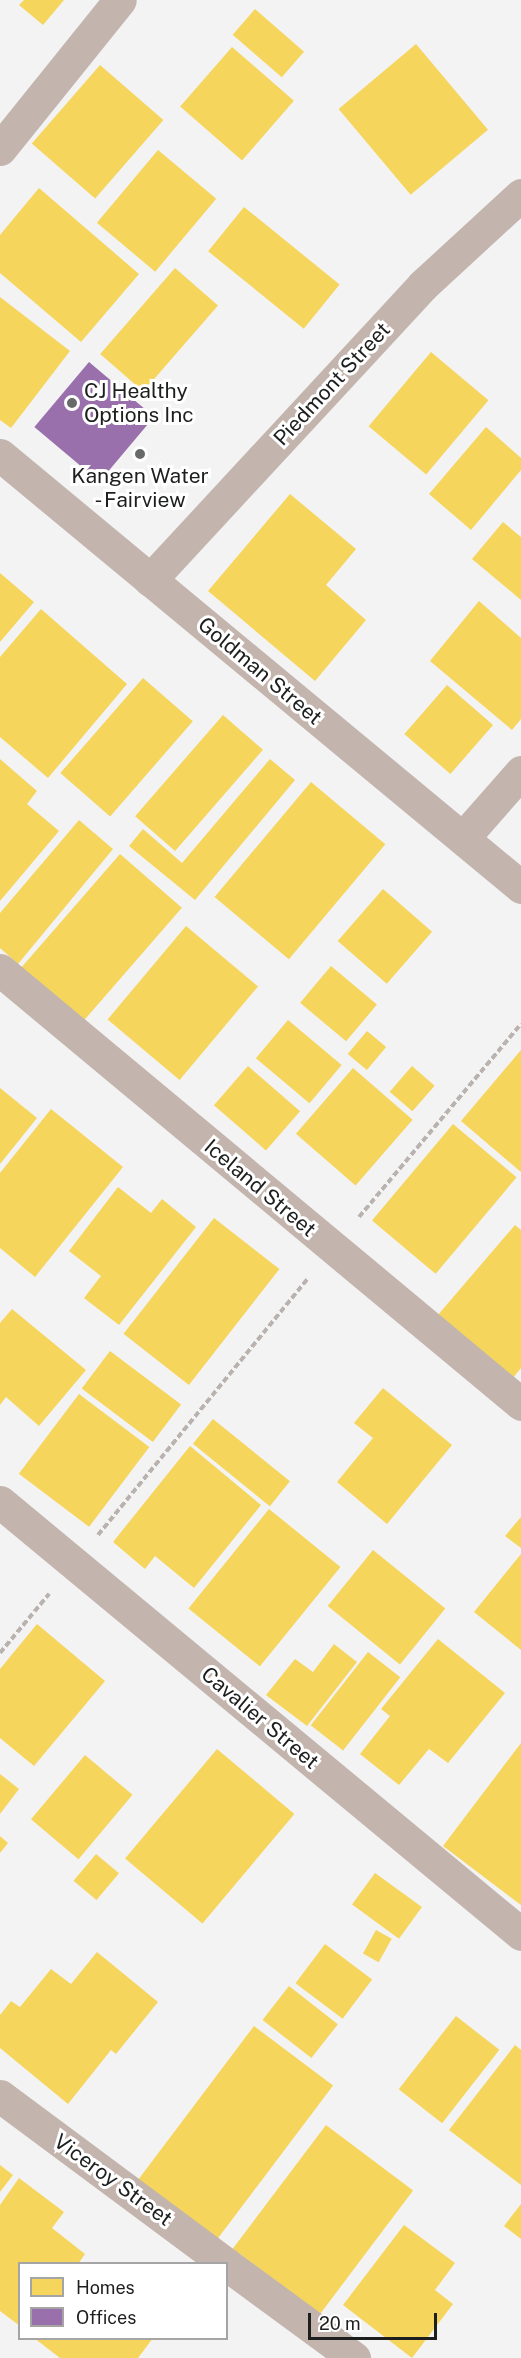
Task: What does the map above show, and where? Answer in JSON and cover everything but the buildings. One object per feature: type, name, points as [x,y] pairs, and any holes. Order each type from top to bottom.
[{"type":"street","points":[[0,149],[120,0]]},
{"type":"street","name":"Piedmont Street","points":[[150,580],[423,285],[521,195]]},
{"type":"street","name":"Goldman Street","points":[[0,455],[521,887]]},
{"type":"street","points":[[463,838],[521,772]]},
{"type":"street","name":"Iceland Street","points":[[0,970],[521,1404]]},
{"type":"street","name":"Cavalier Street","points":[[0,1502],[521,1934]]},
{"type":"street","name":"Viceroy Street","points":[[0,2096],[223,2262]]},
{"type":"street","name":"Viceroy Street","points":[[228,2265],[354,2358]]},
{"type":"path","points":[[0,1653],[332,1248],[521,1024]]},
{"type":"place","name":"CJ Healthy Options Inc","points":[[72,403]]},
{"type":"place","name":"Kangen Water - Fairview","points":[[140,454]]}]
